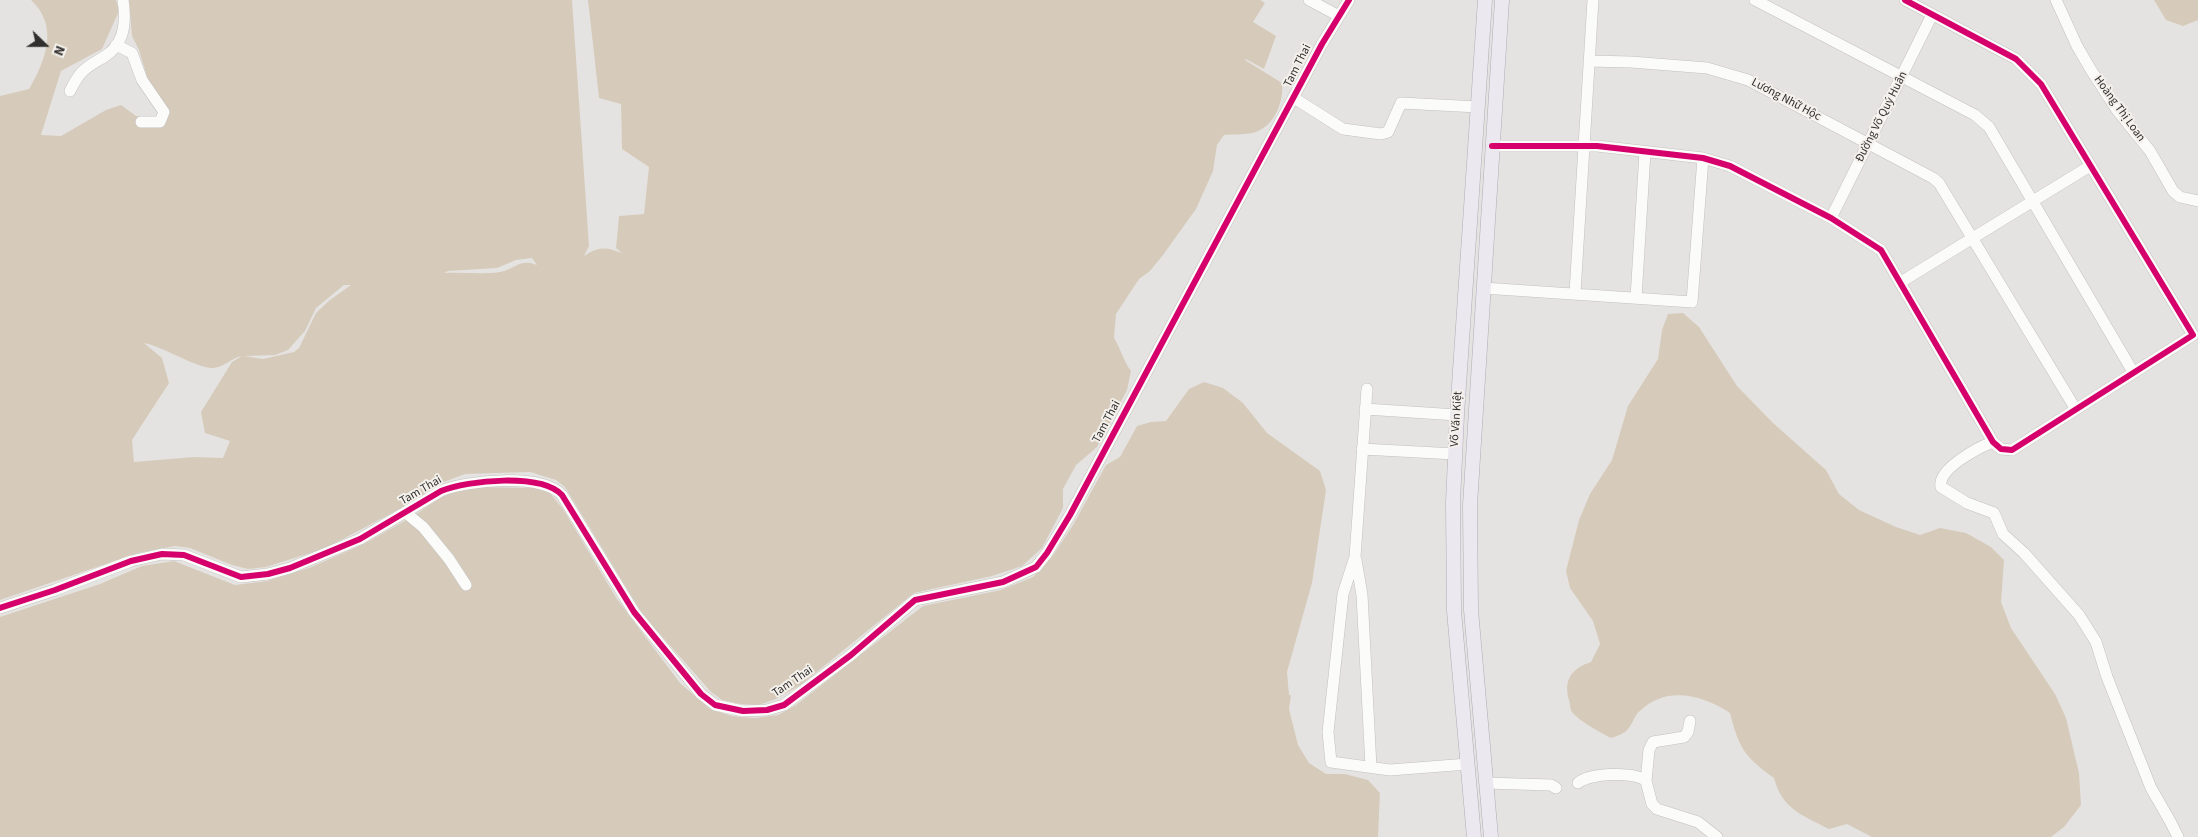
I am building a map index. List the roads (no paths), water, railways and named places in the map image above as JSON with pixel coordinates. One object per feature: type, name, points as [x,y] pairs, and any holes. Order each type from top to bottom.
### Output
[{"type":"main road","name":"Võ Văn Kiệt","points":[[1474,832],[1454,611],[1455,454],[1485,0]]},
{"type":"main road","name":"Võ Văn Kiệt","points":[[1490,831],[1472,610],[1470,505],[1502,0]]},
{"type":"main road","points":[[1454,611],[1472,610]]},
{"type":"main road","points":[[1474,832],[1490,831]]},
{"type":"street","points":[[70,91],[81,73],[111,52],[122,35],[125,21],[123,0]]},
{"type":"street","points":[[1309,0],[1339,16]]},
{"type":"street","name":"Tam Thai","points":[[0,608],[55,590],[131,561],[162,554],[184,555],[241,577],[268,574],[290,568],[360,539],[441,491],[461,484],[541,483],[556,489],[562,495],[634,612],[701,694],[715,704],[743,710],[767,710],[784,705],[851,655],[915,600],[1003,582],[1036,567],[1047,553],[1070,515],[1294,98],[1349,0]]},
{"type":"street","points":[[1575,293],[1593,0]]},
{"type":"street","points":[[1755,0],[1975,115],[1989,127],[2133,372]]},
{"type":"street","points":[[1492,146],[1584,146],[1703,158],[1730,166],[1831,218],[1881,250],[1993,442],[2001,449],[2012,450],[2075,408],[2193,335],[2047,93],[2029,71],[2016,60],[1905,0]]},
{"type":"street","name":"Hoàng Thị Loan","points":[[2056,0],[2077,46],[2091,70],[2118,110],[2150,151],[2173,191],[2180,197],[2198,201]]},
{"type":"street","name":"Đường Võ Quý Huân","points":[[1831,218],[1932,15]]},
{"type":"street","points":[[116,45],[132,53],[142,80],[164,112],[160,122],[141,122]]},
{"type":"street","name":"Lương Nhữ Hộc","points":[[1588,61],[1631,62],[1716,69],[1748,80],[1933,178],[1939,183],[2075,408]]},
{"type":"street","points":[[1294,98],[1343,129],[1381,134],[1388,132],[1401,102],[1478,107]]},
{"type":"street","points":[[1636,298],[1645,152]]},
{"type":"street","points":[[1483,288],[1692,302],[1703,158]]},
{"type":"street","points":[[1901,282],[2090,166]]},
{"type":"street","points":[[1366,390],[1355,557],[1362,595],[1371,767]]},
{"type":"street","points":[[1365,409],[1457,415]]},
{"type":"street","points":[[1993,442],[1978,447],[1954,464],[1944,474],[1940,483],[1941,487],[1967,503],[1994,513],[2006,537],[2024,553],[2079,615],[2096,642],[2107,678],[2151,788],[2178,837]]},
{"type":"street","points":[[1362,449],[1455,454]]},
{"type":"street","points":[[406,513],[423,527],[450,559],[466,585]]},
{"type":"street","points":[[1355,557],[1343,594],[1328,732],[1331,762],[1390,770],[1468,764]]},
{"type":"street","points":[[1690,721],[1688,732],[1684,737],[1653,742],[1649,750],[1646,781],[1652,804],[1657,809],[1698,822],[1717,837]]},
{"type":"street","points":[[1578,783],[1584,779],[1615,774],[1639,777],[1646,781]]},
{"type":"street","points":[[1486,783],[1551,785],[1556,788]]}]
